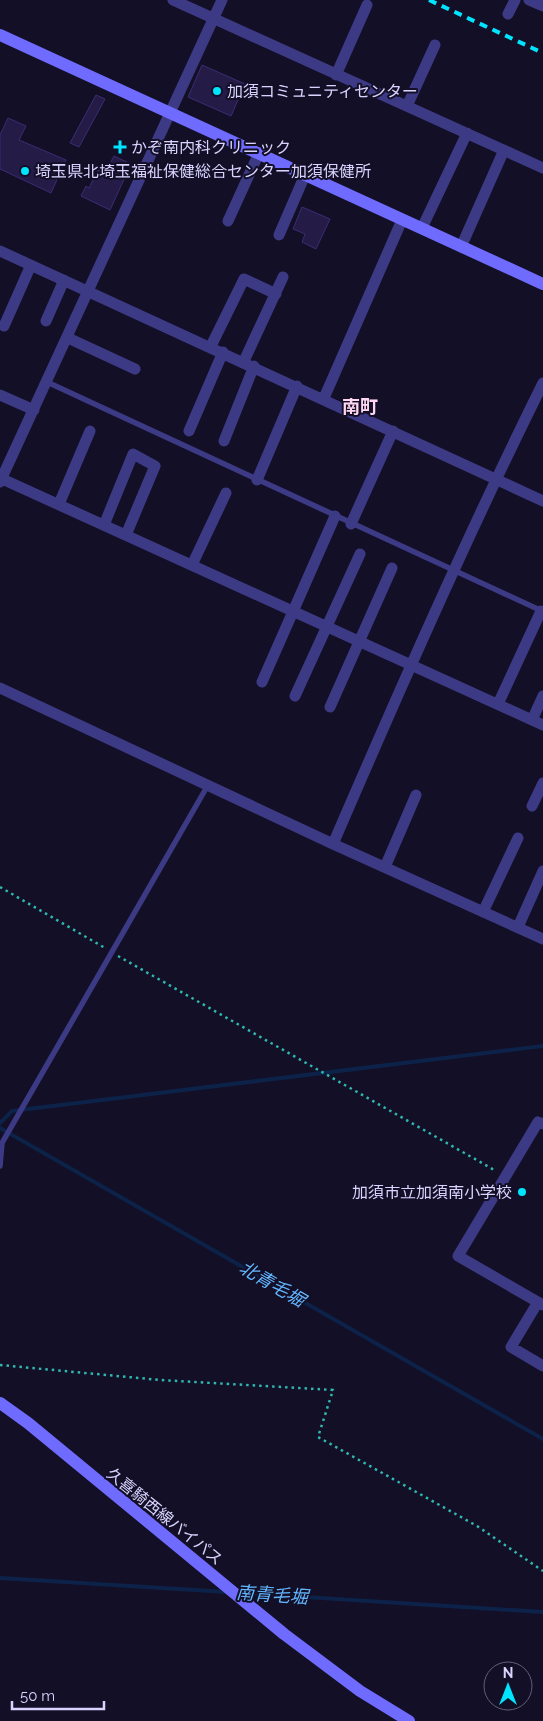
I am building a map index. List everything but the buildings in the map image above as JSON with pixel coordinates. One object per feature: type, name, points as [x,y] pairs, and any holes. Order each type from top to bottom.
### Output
[{"type":"street","points":[[172,0],[504,150],[541,163]]},
{"type":"street","points":[[222,0],[68,338],[1,479],[543,725]]},
{"type":"street","points":[[508,14],[514,0]]},
{"type":"street","points":[[529,0],[543,6]]},
{"type":"street","points":[[336,75],[367,4]]},
{"type":"street","points":[[0,35],[172,112],[543,284]]},
{"type":"street","points":[[407,106],[435,45]]},
{"type":"street","points":[[422,228],[467,133]]},
{"type":"street","points":[[461,246],[504,150]]},
{"type":"street","points":[[228,221],[259,153]]},
{"type":"street","points":[[278,235],[306,174]]},
{"type":"street","points":[[324,398],[402,220]]},
{"type":"street","points":[[0,251],[324,398],[543,501]]},
{"type":"street","points":[[4,326],[31,265]]},
{"type":"street","points":[[224,441],[249,364],[283,277]]},
{"type":"street","points":[[211,346],[244,279],[276,294]]},
{"type":"street","points":[[46,321],[64,280]]},
{"type":"street","points":[[68,338],[135,369]]},
{"type":"street","points":[[189,432],[223,352]]},
{"type":"street","points":[[333,844],[411,664],[496,479],[543,383]]},
{"type":"street","points":[[257,480],[296,386]]},
{"type":"street","points":[[0,395],[34,410]]},
{"type":"street","points":[[351,524],[393,431]]},
{"type":"street","points":[[59,504],[90,432]]},
{"type":"street","points":[[104,525],[133,454],[155,466],[126,535]]},
{"type":"street","points":[[192,565],[226,493]]},
{"type":"street","points":[[262,682],[335,516]]},
{"type":"street","points":[[294,696],[360,554]]},
{"type":"street","points":[[330,707],[392,568]]},
{"type":"street","points":[[498,704],[542,611]]},
{"type":"street","points":[[0,688],[333,844],[543,939]]},
{"type":"street","points":[[532,720],[543,696]]},
{"type":"street","points":[[532,806],[543,783]]},
{"type":"street","points":[[384,867],[416,795]]},
{"type":"street","points":[[483,912],[518,838]]},
{"type":"street","points":[[518,927],[543,871]]},
{"type":"street","points":[[543,1124],[538,1122],[458,1256],[540,1303],[511,1347],[543,1366]]},
{"type":"street","name":"久喜騎西線バイパス","points":[[0,1403],[325,1666],[409,1721]]},
{"type":"lane","points":[[47,382],[542,611]]},
{"type":"lane","points":[[0,1166],[2,1142],[208,785]]},
{"type":"path","points":[[0,887],[505,1176]]},
{"type":"path","points":[[0,1365],[160,1380],[334,1390],[318,1437],[477,1526],[543,1571]]},
{"type":"waterway","points":[[0,1123],[12,1111],[543,1046]]},
{"type":"waterway","name":"北青毛堀","points":[[0,1128],[543,1439]]},
{"type":"waterway","name":"南青毛堀","points":[[0,1578],[227,1592]]},
{"type":"waterway","name":"南青毛堀","points":[[242,1593],[543,1612]]},
{"type":"railway","points":[[429,0],[543,53]]},
{"type":"place","name":"加須コミュニティセンター","points":[[217,91]]},
{"type":"place","name":"かぞ南内科クリニック","points":[[120,147]]},
{"type":"place","name":"埼玉県北埼玉福祉保健総合センター加須保健所","points":[[25,171]]},
{"type":"place","name":"加須市立加須南小学校","points":[[522,1192]]},
{"type":"district","name":"南町","points":[[360,407]]}]
